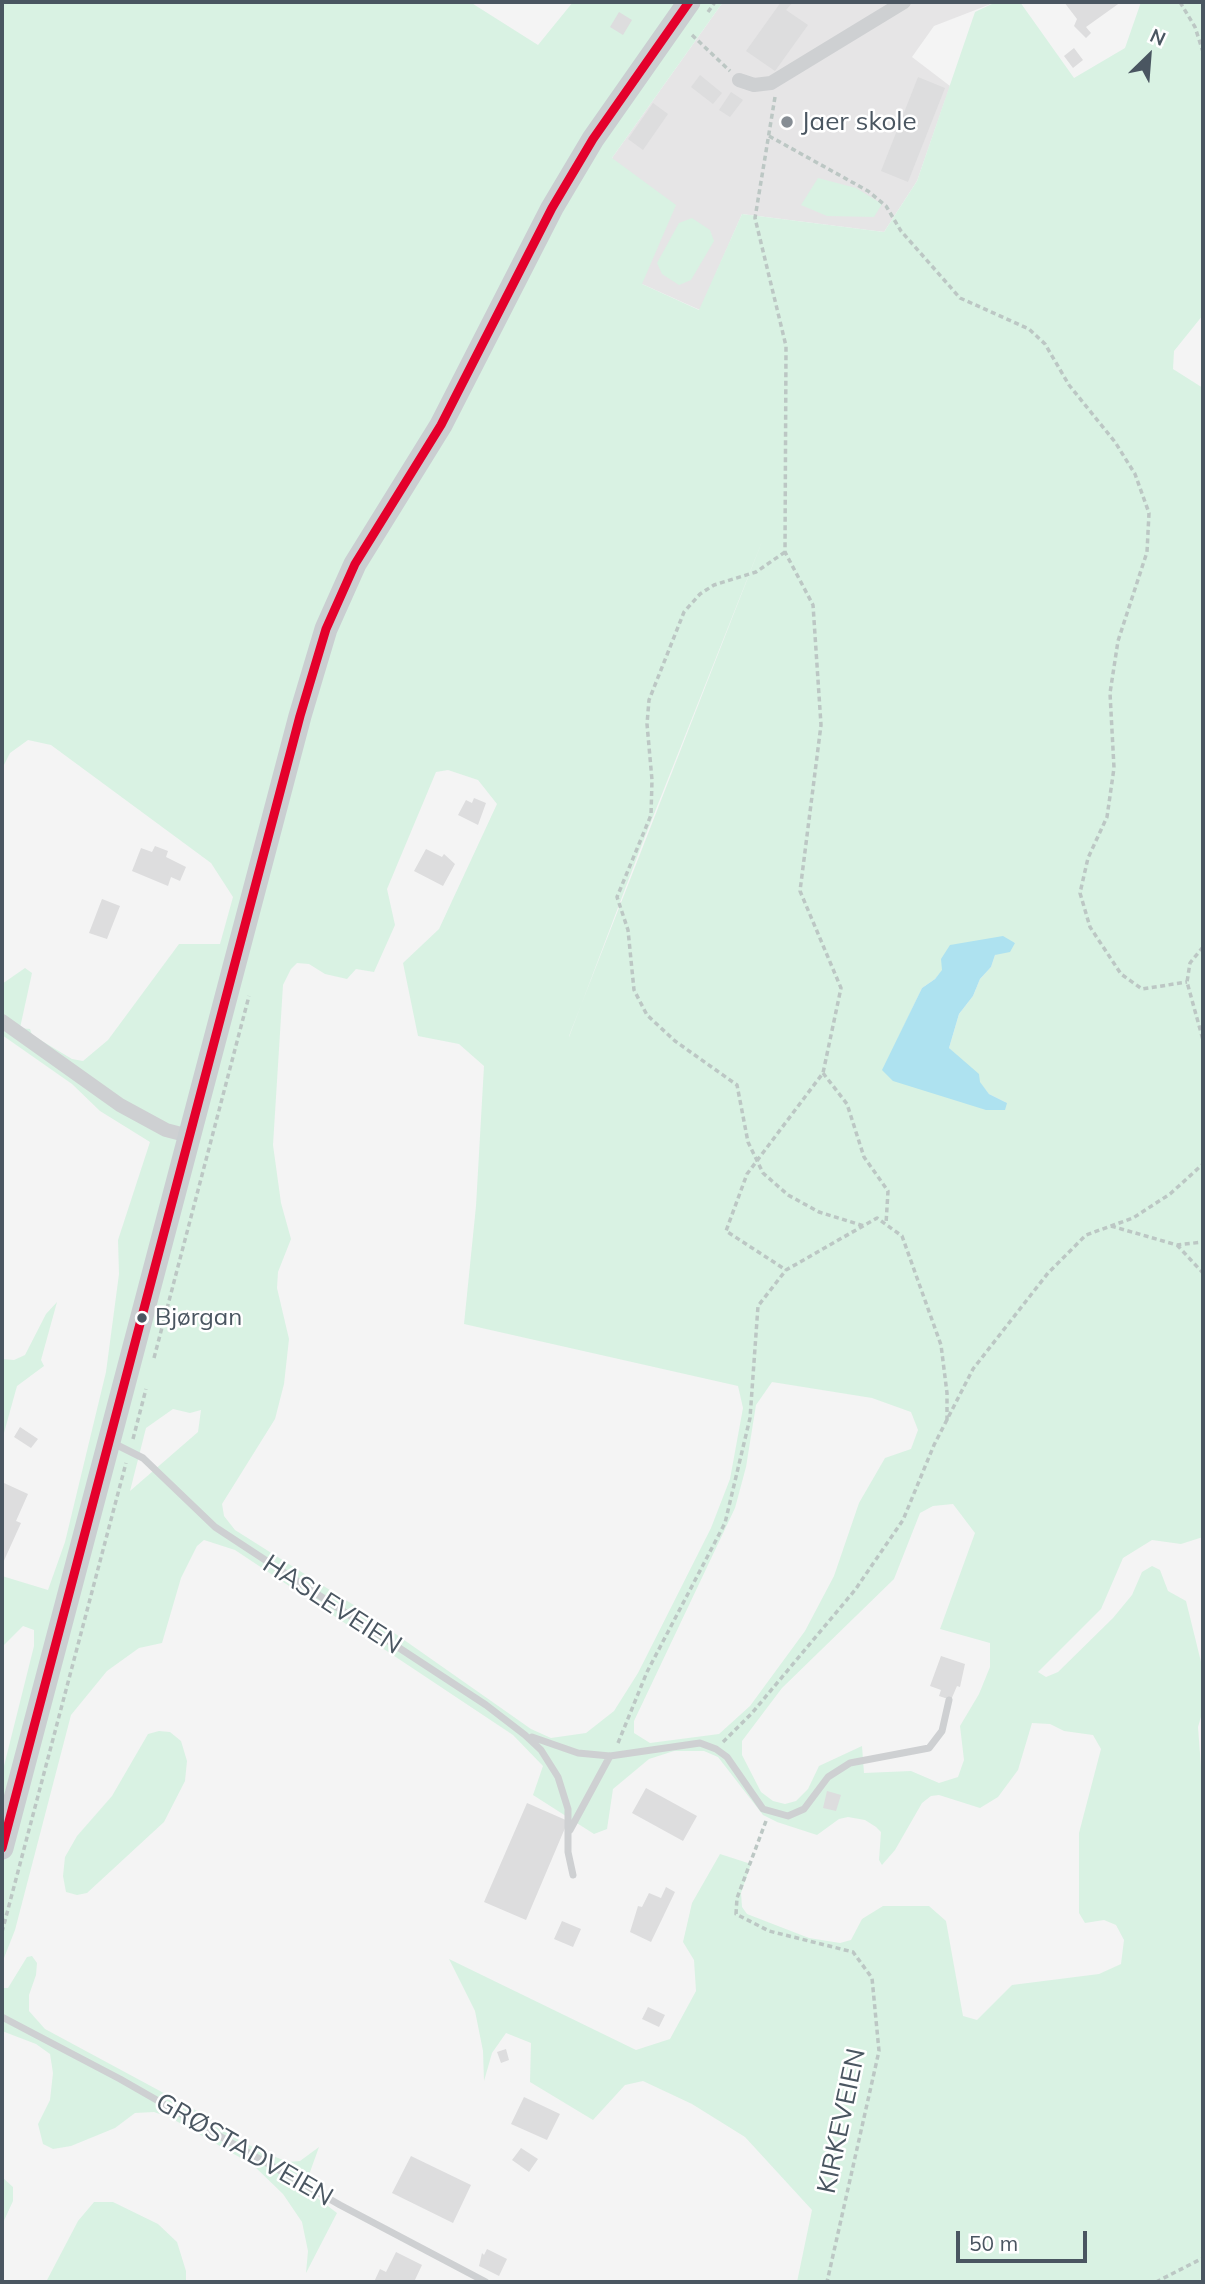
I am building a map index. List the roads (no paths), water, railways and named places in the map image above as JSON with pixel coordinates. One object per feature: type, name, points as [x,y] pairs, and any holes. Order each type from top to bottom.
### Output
[{"type":"main road","points":[[2,1848],[120,1446],[189,1136],[300,716],[336,605],[355,564],[446,415],[552,208],[593,139],[698,7]]},
{"type":"street","points":[[739,79],[762,85],[777,80],[904,2]]},
{"type":"street","points":[[2,1021],[138,1115],[166,1130],[189,1136]]},
{"type":"lane","name":"HASLEVEIEN","points":[[120,1446],[149,1463],[215,1527],[486,1705],[541,1750],[558,1777],[568,1809],[568,1852],[573,1875]]},
{"type":"lane","name":"HASLEVEIEN","points":[[525,1735],[578,1753],[610,1756],[640,1754],[681,1744],[700,1744],[716,1749],[734,1766],[756,1802],[770,1813],[788,1816],[797,1813],[813,1800],[828,1777],[850,1763],[929,1748],[942,1731],[949,1700]]},
{"type":"lane","points":[[569,1830],[610,1756]]},
{"type":"lane","name":"GRØSTADVEIEN","points":[[2,2017],[120,2079],[329,2199],[486,2282]]},
{"type":"water","points":[[1003,936],[1015,943],[1010,952],[995,955],[991,967],[980,979],[973,996],[959,1014],[949,1048],[979,1074],[980,1082],[989,1094],[1007,1103],[1005,1110],[986,1110],[893,1081],[882,1070],[922,988],[942,970],[941,959],[950,945]]},
{"type":"place","name":"Jaer skole","points":[[787,122]]},
{"type":"place","name":"Bjørgan","points":[[142,1318]]}]
